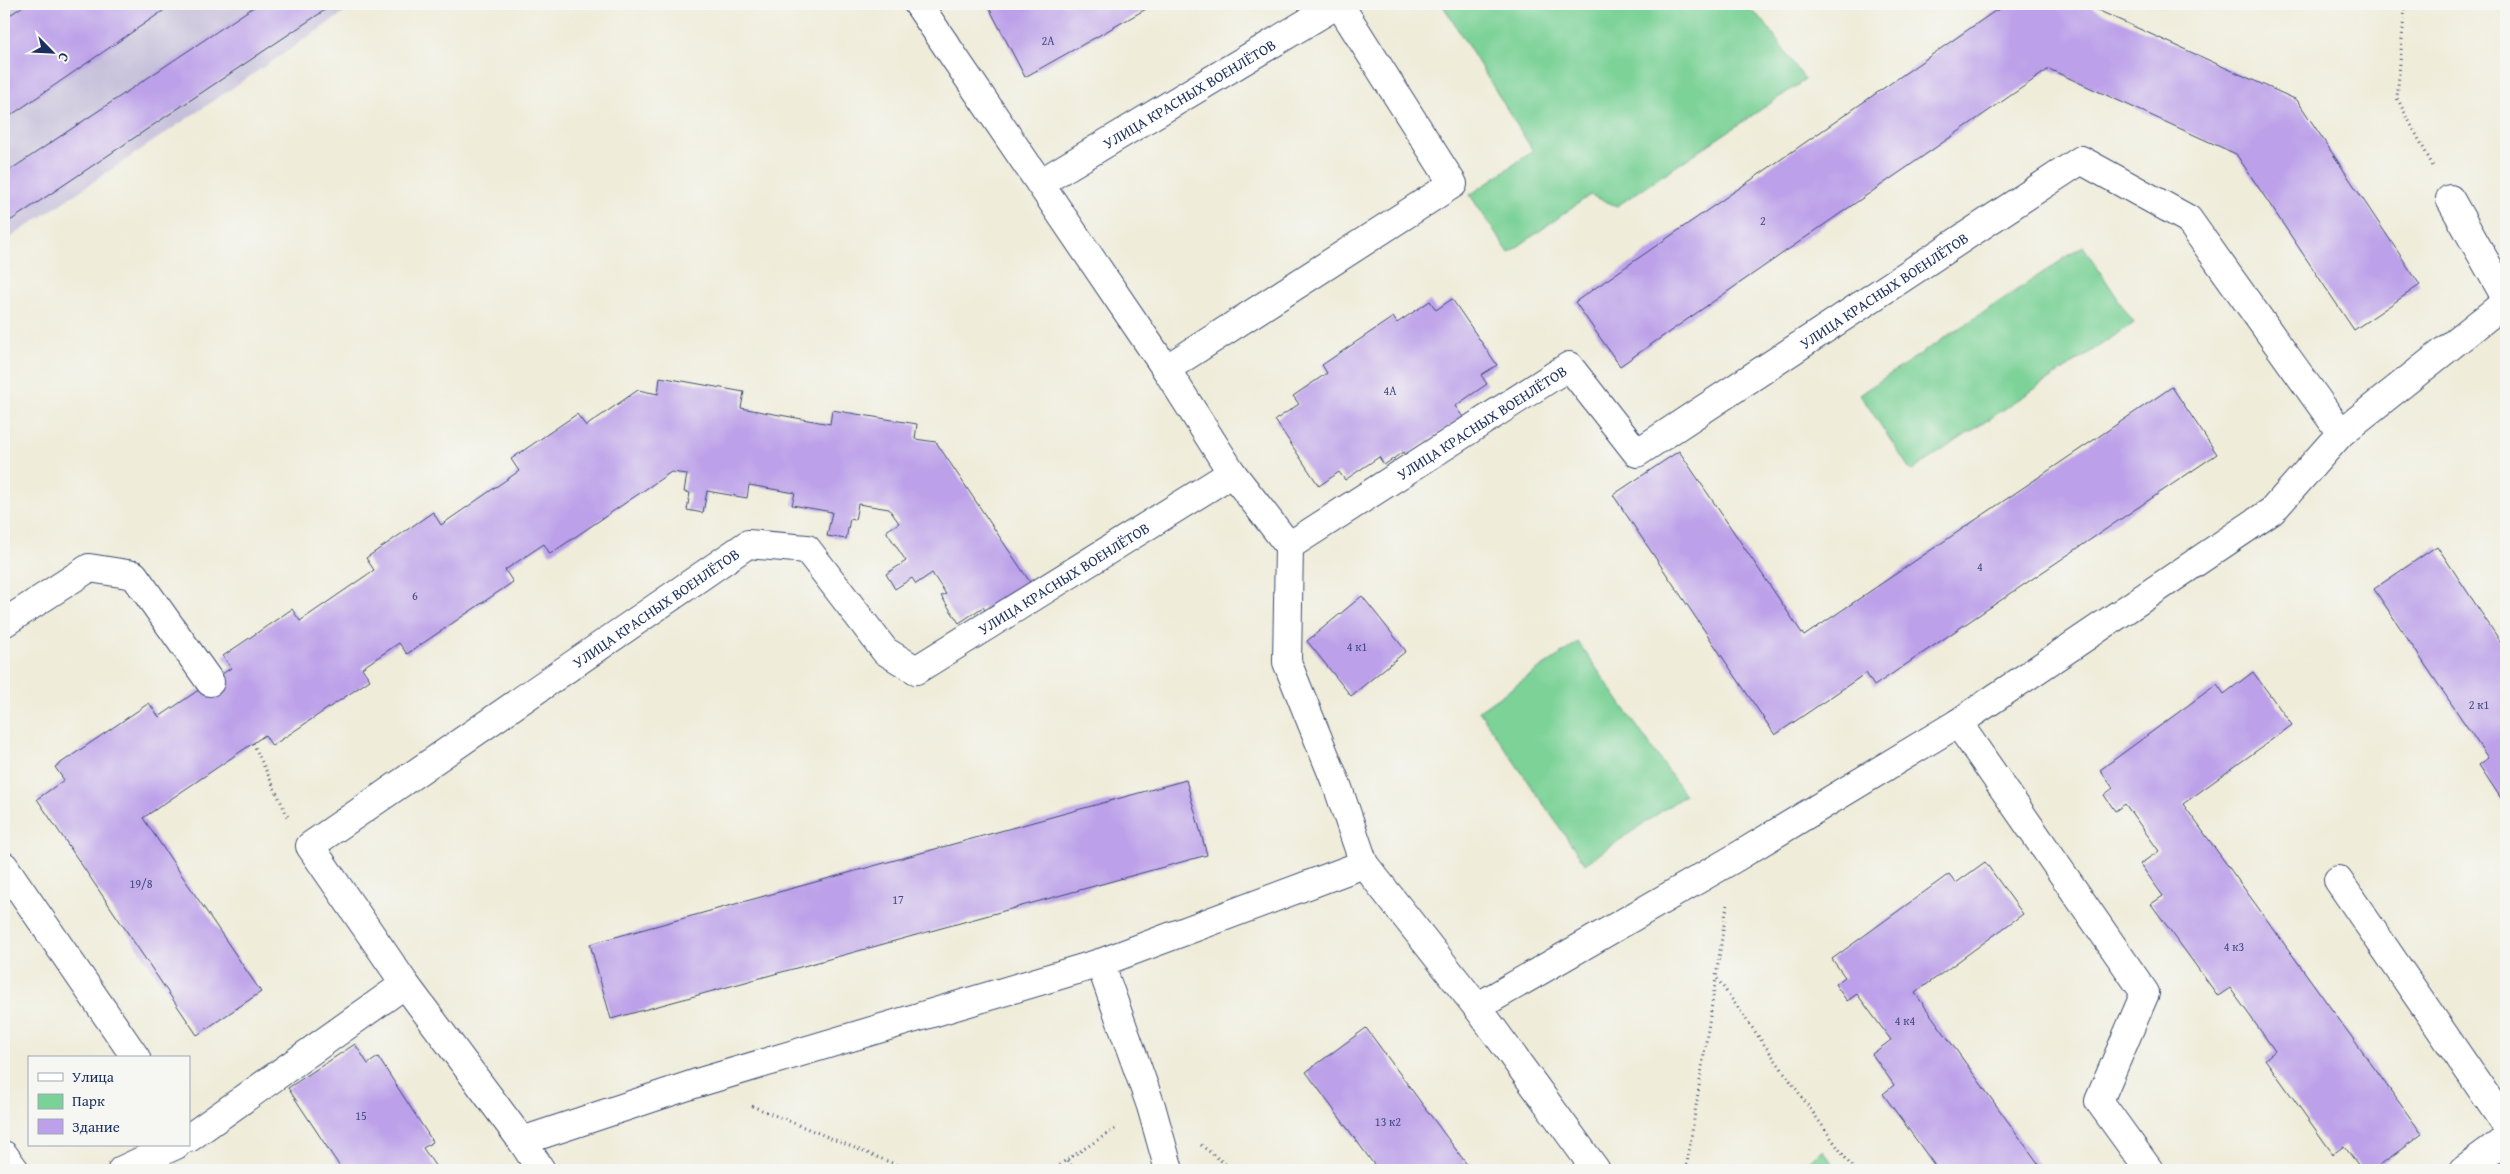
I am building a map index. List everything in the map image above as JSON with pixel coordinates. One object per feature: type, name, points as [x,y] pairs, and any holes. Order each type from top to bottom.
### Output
[{"type":"street","points":[[918,4],[1166,369],[1232,473],[1289,546],[1287,662],[1338,788],[1364,864],[1477,1007],[1596,1170]]},
{"type":"street","name":"УЛИЦА КРАСНЫХ ВОЕНЛЁТОВ","points":[[1040,183],[1338,4],[1452,184],[1166,369]]},
{"type":"street","name":"УЛИЦА КРАСНЫХ ВОЕНЛЁТОВ","points":[[1289,546],[1569,366],[1637,453],[2081,160],[2188,219],[2340,433]]},
{"type":"street","points":[[2450,199],[2506,298]]},
{"type":"street","points":[[1477,1007],[1735,858],[1958,723],[2272,511],[2340,433],[2506,302]]},
{"type":"street","name":"УЛИЦА КРАСНЫХ ВОЕНЛЁТОВ","points":[[310,846],[748,544],[807,549],[885,651],[916,670],[1232,473]]},
{"type":"street","points":[[4,623],[90,568],[134,575],[210,682]]},
{"type":"street","points":[[1958,723],[2145,993],[2099,1101],[2149,1170]]},
{"type":"street","points":[[310,846],[405,984],[522,1141],[541,1170]]},
{"type":"street","points":[[522,1141],[696,1083],[1100,963],[1364,864]]},
{"type":"street","points":[[4,866],[135,1056]]},
{"type":"street","points":[[2338,880],[2506,1125]]},
{"type":"street","points":[[1100,963],[1151,1106],[1169,1170]]},
{"type":"street","points":[[190,1137],[405,984]]},
{"type":"street","points":[[2464,1170],[2506,1139]]},
{"type":"street","points":[[122,1170],[174,1146]]},
{"type":"street","points":[[4,1155],[15,1170]]},
{"type":"path","points":[[2405,4],[2396,98],[2450,199]]},
{"type":"path","points":[[252,743],[288,817],[310,846]]},
{"type":"path","points":[[1686,1170],[1735,858]]},
{"type":"path","points":[[1716,977],[1854,1170]]},
{"type":"path","points":[[696,1083],[909,1170]]},
{"type":"path","points":[[1051,1170],[1151,1106]]},
{"type":"path","points":[[1067,1161],[1076,1170]]},
{"type":"shaded area","points":[[4,4],[357,4],[4,242]]},
{"type":"green space","points":[[1442,4],[1742,4],[1762,19],[1805,80],[1617,206],[1590,195],[1509,253],[1470,195],[1533,151]]},
{"type":"green space","points":[[2083,246],[2134,323],[1911,471],[1860,394]]},
{"type":"green space","points":[[1578,642],[1685,795],[1585,864],[1479,711]]},
{"type":"green space","points":[[1823,1150],[1837,1170],[1795,1170]]},
{"type":"building","points":[[26,4],[173,4],[4,120],[4,19]]},
{"type":"building","points":[[258,4],[334,4],[4,225],[4,174]]},
{"type":"building","points":[[987,4],[1155,4],[1025,77]]},
{"type":"building","points":[[2010,4],[2084,4],[2297,100],[2420,285],[2354,330],[2236,154],[2049,69],[1620,366],[1575,302],[1995,11]]},
{"type":"building","points":[[1452,299],[1497,365],[1481,375],[1487,384],[1455,406],[1463,417],[1405,456],[1403,452],[1384,465],[1379,457],[1345,480],[1339,472],[1319,486],[1275,420],[1299,404],[1293,396],[1327,373],[1322,365],[1393,317],[1397,323],[1430,301],[1436,310]]},
{"type":"building","points":[[660,377],[744,392],[741,408],[830,424],[832,410],[917,424],[915,439],[936,442],[1034,588],[990,618],[983,607],[959,623],[941,596],[946,594],[932,573],[916,584],[912,578],[895,589],[886,574],[906,561],[886,531],[899,523],[889,509],[858,504],[855,520],[850,519],[846,539],[827,536],[832,512],[792,505],[795,493],[749,485],[747,498],[707,491],[703,513],[687,510],[690,493],[684,492],[687,474],[671,472],[550,554],[544,544],[505,570],[513,582],[407,654],[399,643],[362,668],[370,680],[272,746],[265,735],[143,818],[261,992],[197,1035],[37,799],[64,780],[55,767],[149,703],[159,717],[231,668],[223,656],[292,609],[300,621],[374,570],[366,558],[433,512],[441,525],[519,471],[511,459],[577,414],[586,426],[638,390],[658,394]]},
{"type":"building","points":[[2172,387],[2217,454],[1874,686],[1866,673],[1775,735],[1613,495],[1679,451],[1804,636]]},
{"type":"building","points":[[2437,546],[2506,650],[2506,806],[2479,765],[2488,758],[2374,589]]},
{"type":"building","points":[[1362,596],[1406,651],[1351,696],[1307,641]]},
{"type":"building","points":[[2253,672],[2292,725],[2183,804],[2422,1134],[2373,1170],[2362,1170],[2344,1146],[2333,1154],[2265,1059],[2275,1051],[2230,988],[2218,996],[2151,904],[2163,896],[2140,864],[2159,851],[2125,804],[2115,811],[2104,795],[2113,788],[2100,770],[2217,684],[2224,694]]},
{"type":"building","points":[[1186,780],[1207,855],[611,1019],[590,944]]},
{"type":"building","points":[[1985,862],[2023,914],[1915,993],[2043,1170],[1938,1170],[1883,1094],[1894,1085],[1872,1054],[1891,1040],[1857,994],[1847,1001],[1835,984],[1845,977],[1832,959],[1949,874],[1956,883]]},
{"type":"building","points":[[1366,1028],[1471,1170],[1378,1170],[1306,1072]]},
{"type":"building","points":[[355,1044],[368,1064],[378,1057],[433,1142],[423,1148],[438,1170],[342,1170],[288,1088]]}]
